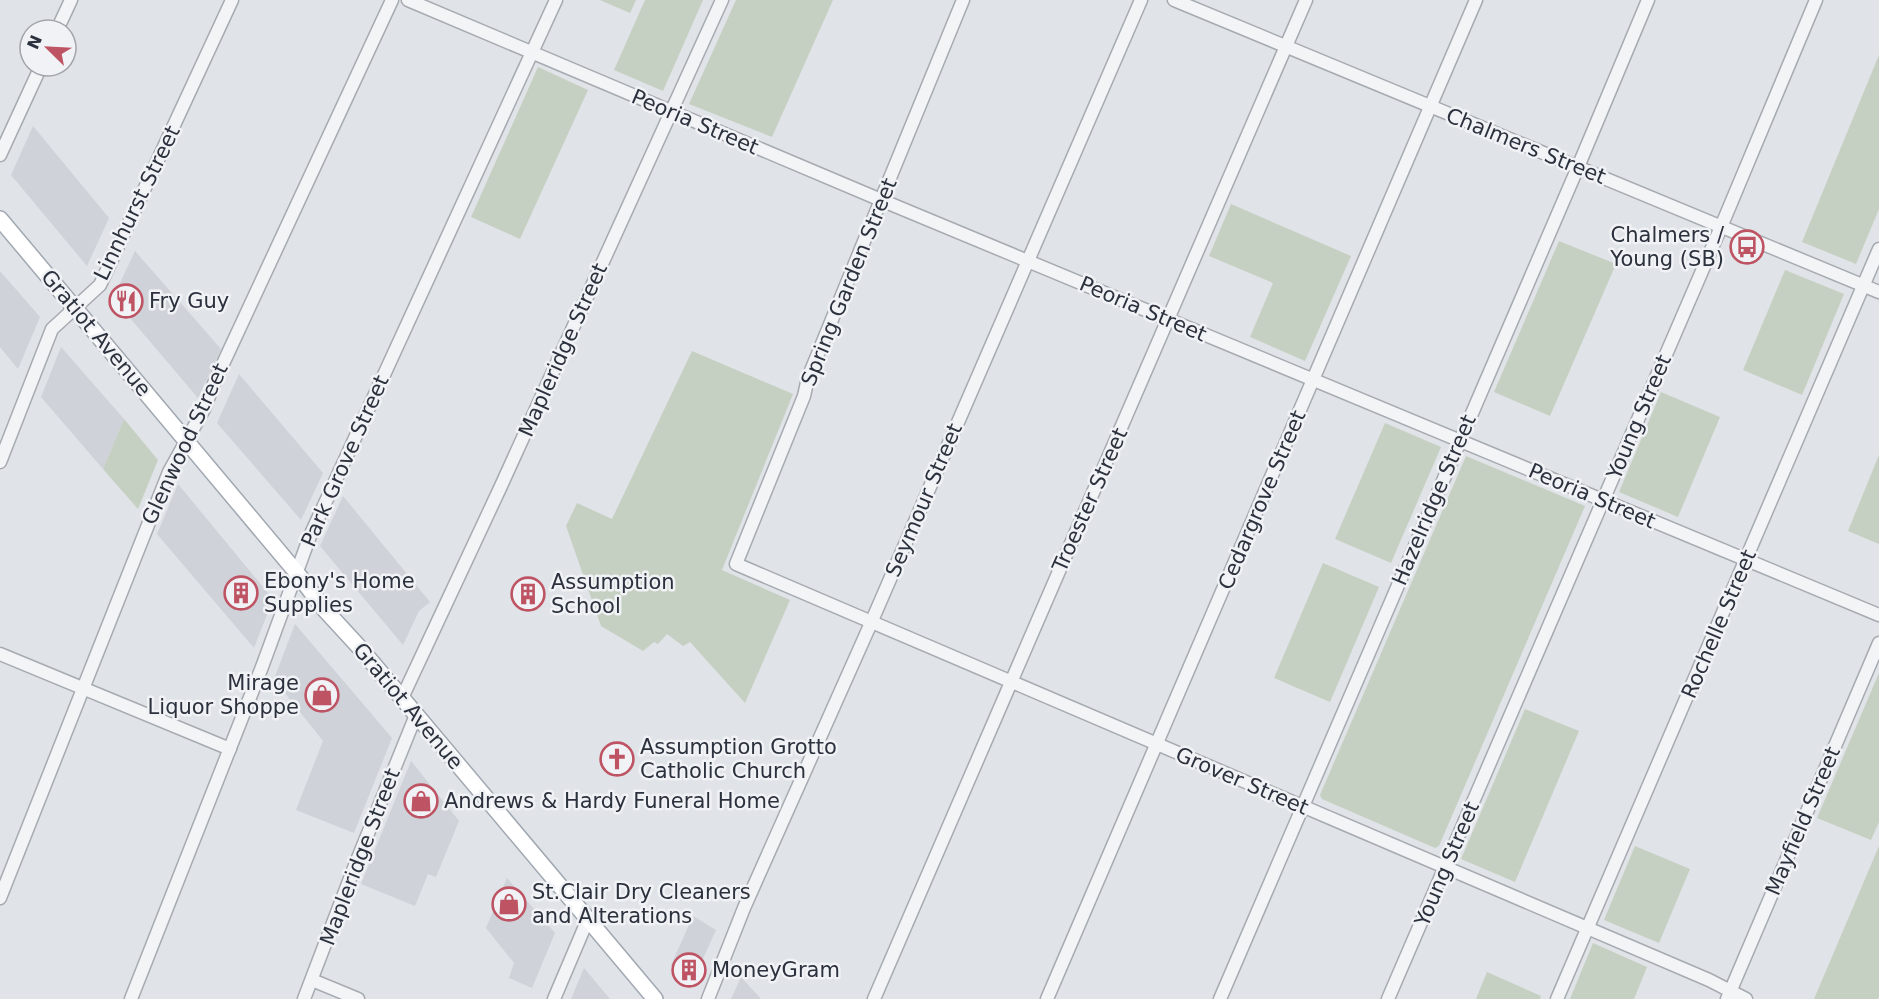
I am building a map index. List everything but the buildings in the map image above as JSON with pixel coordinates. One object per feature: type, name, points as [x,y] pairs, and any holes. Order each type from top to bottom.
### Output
[{"type":"main road","name":"Gratiot Avenue","points":[[0,219],[655,999]]},
{"type":"street","points":[[63,18],[71,0]]},
{"type":"street","name":"Linnhurst Street","points":[[0,462],[52,329],[100,285],[231,0]]},
{"type":"street","name":"Glenwood Street","points":[[0,898],[165,481],[204,408],[214,381],[392,0]]},
{"type":"street","name":"Peoria Street","points":[[408,0],[1313,381],[1879,615]]},
{"type":"street","name":"Park Grove Street","points":[[131,999],[230,748],[310,536],[556,0]]},
{"type":"street","name":"Mapleridge Street","points":[[402,698],[722,0]]},
{"type":"street","name":"Spring Garden Street","points":[[736,564],[804,396],[808,378],[963,0]]},
{"type":"street","name":"Seymour Street","points":[[708,999],[744,908],[871,623],[1141,0]]},
{"type":"street","name":"Chalmers Street","points":[[1173,0],[1879,292]]},
{"type":"street","name":"Troester Street","points":[[874,999],[1306,0]]},
{"type":"street","name":"Cedargrove Street","points":[[1047,999],[1476,0]]},
{"type":"street","name":"Hazelridge Street","points":[[1220,999],[1578,167],[1647,0]]},
{"type":"street","name":"Young Street","points":[[1388,999],[1816,0]]},
{"type":"street","points":[[0,155],[35,78]]},
{"type":"street","name":"Rochelle Street","points":[[1557,999],[1879,249]]},
{"type":"street","name":"Grover Street","points":[[736,564],[1587,928],[1728,995],[1746,999]]},
{"type":"street","name":"Mayfield Street","points":[[1728,995],[1879,643]]},
{"type":"street","points":[[0,654],[230,748]]},
{"type":"street","name":"Mapleridge Street","points":[[304,999],[416,715]]},
{"type":"street","points":[[554,999],[588,919]]},
{"type":"street","points":[[312,980],[358,999]]},
{"type":"shaded area","points":[[33,126],[109,218],[87,266],[11,175]]},
{"type":"shaded area","points":[[135,251],[221,349],[198,398],[113,298]]},
{"type":"shaded area","points":[[0,271],[40,317],[18,369],[0,347]]},
{"type":"shaded area","points":[[61,347],[124,419],[103,469],[41,397]]},
{"type":"shaded area","points":[[239,374],[323,473],[301,520],[217,423]]},
{"type":"shaded area","points":[[178,484],[273,599],[254,648],[157,534]]},
{"type":"shaded area","points":[[343,496],[430,602],[419,611],[403,645],[320,546]]},
{"type":"shaded area","points":[[295,624],[392,738],[354,833],[296,810],[323,741],[274,679]]},
{"type":"shaded area","points":[[411,761],[459,821],[436,877],[428,874],[415,906],[361,884]]},
{"type":"shaded area","points":[[507,878],[555,933],[532,988],[509,978],[514,963],[486,928]]},
{"type":"shaded area","points":[[693,916],[716,930],[690,987],[671,965]]},
{"type":"shaded area","points":[[584,968],[610,999],[571,999]]},
{"type":"shaded area","points":[[741,977],[761,999],[731,999]]},
{"type":"green space","points":[[600,0],[636,0],[630,13]]},
{"type":"green space","points":[[645,0],[703,0],[663,91],[614,70]]},
{"type":"green space","points":[[736,0],[833,0],[772,137],[689,104]]},
{"type":"green space","points":[[1879,55],[1879,209],[1856,264],[1802,242]]},
{"type":"green space","points":[[538,67],[588,90],[520,239],[471,217]]},
{"type":"green space","points":[[1231,204],[1351,256],[1305,361],[1250,337],[1273,283],[1209,256]]},
{"type":"green space","points":[[1559,241],[1616,264],[1550,416],[1494,392]]},
{"type":"green space","points":[[1785,270],[1844,294],[1802,395],[1743,370]]},
{"type":"green space","points":[[692,351],[793,394],[722,570],[790,600],[745,703],[690,642],[683,646],[667,634],[658,644],[654,642],[643,651],[601,626],[566,526],[577,503],[612,519]]},
{"type":"green space","points":[[1661,392],[1720,417],[1678,517],[1619,492]]},
{"type":"green space","points":[[124,419],[158,460],[138,509],[103,469]]},
{"type":"green space","points":[[1385,423],[1441,447],[1391,563],[1335,539]]},
{"type":"green space","points":[[1879,455],[1879,544],[1848,531]]},
{"type":"green space","points":[[1466,456],[1585,506],[1439,846],[1435,848],[1322,799],[1320,795]]},
{"type":"green space","points":[[1323,563],[1379,587],[1330,702],[1274,678]]},
{"type":"green space","points":[[1879,673],[1879,822],[1871,840],[1817,818]]},
{"type":"green space","points":[[1525,709],[1579,731],[1515,882],[1461,859]]},
{"type":"green space","points":[[1635,846],[1690,869],[1659,943],[1604,920]]},
{"type":"green space","points":[[1879,846],[1878,999],[1814,999]]},
{"type":"green space","points":[[1593,943],[1647,967],[1634,999],[1570,999]]},
{"type":"green space","points":[[1487,972],[1541,996],[1540,999],[1476,999]]},
{"type":"place","name":"Chalmers / Young (SB)","points":[[1747,247]]},
{"type":"place","name":"Fry Guy","points":[[126,301]]},
{"type":"place","name":"Ebony's Home Supplies","points":[[241,593]]},
{"type":"place","name":"Assumption School","points":[[528,594]]},
{"type":"place","name":"Mirage Liquor Shoppe","points":[[322,695]]},
{"type":"place","name":"Assumption Grotto Catholic Church","points":[[617,759]]},
{"type":"place","name":"Andrews & Hardy Funeral Home","points":[[421,801]]},
{"type":"place","name":"St.Clair Dry Cleaners and Alterations","points":[[509,904]]},
{"type":"place","name":"MoneyGram","points":[[689,970]]}]
